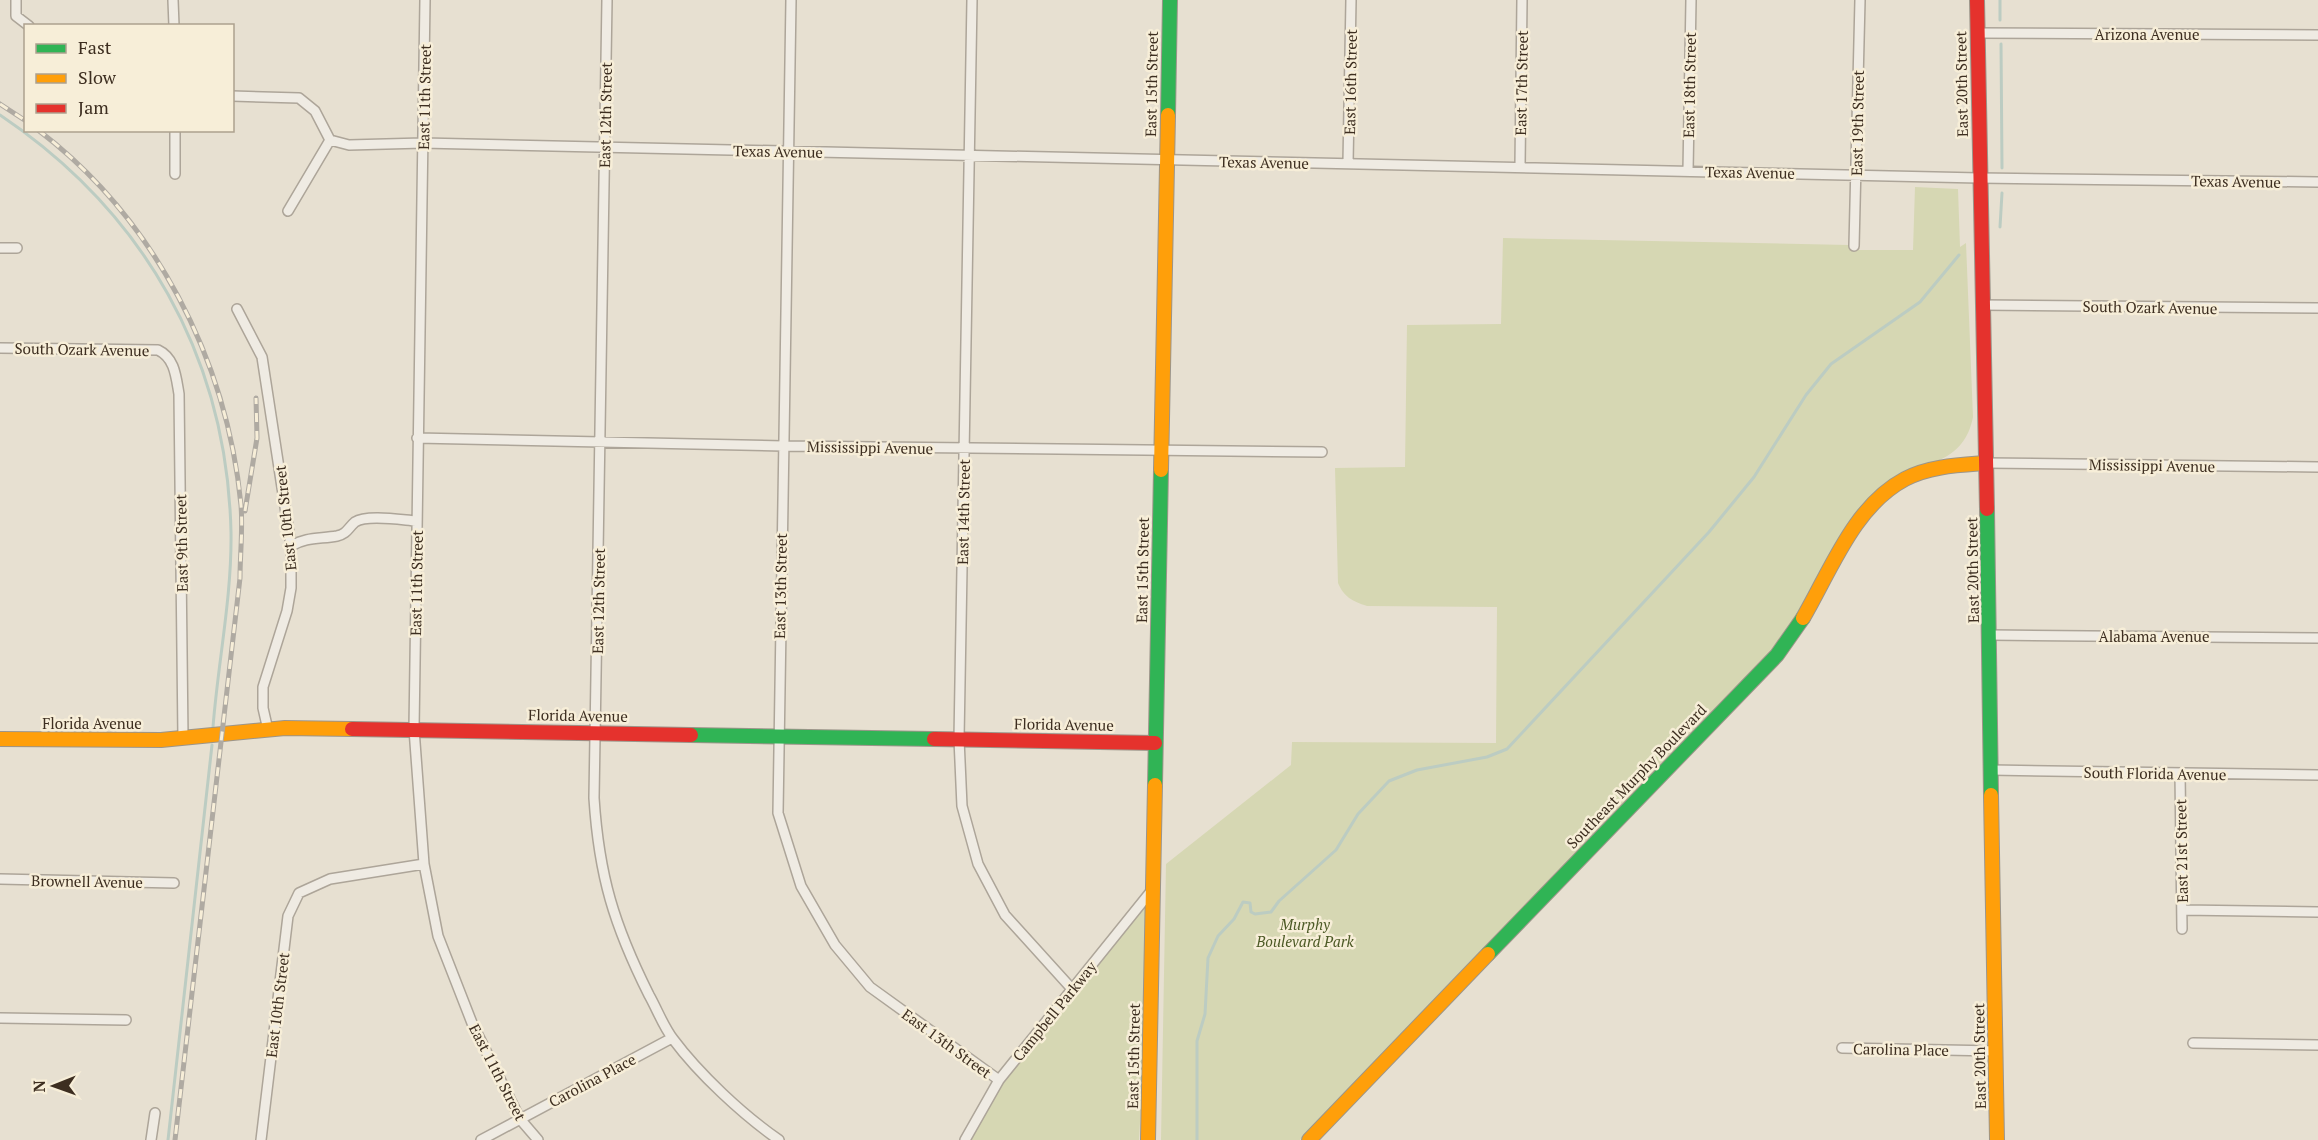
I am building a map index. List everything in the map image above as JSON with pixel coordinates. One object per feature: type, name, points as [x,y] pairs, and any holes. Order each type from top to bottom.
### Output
[{"type":"main road","name":"East 15th Street","points":[[1148,1140],[1170,0]]},
{"type":"main road","name":"East 20th Street","points":[[1977,0],[1990,635],[1997,1140]]},
{"type":"main road","name":"Southeast Murphy Boulevard","points":[[1309,1140],[1777,655],[1797,628],[1865,513],[1882,495],[1905,479],[1921,472],[1986,463]]},
{"type":"main road","name":"Florida Avenue","points":[[0,739],[161,740],[268,730],[414,729],[1155,743]]},
{"type":"street","points":[[16,0],[16,16],[26,24]]},
{"type":"street","points":[[173,0],[174,24]]},
{"type":"street","name":"East 11th Street","points":[[425,0],[414,729],[424,864],[438,936],[472,1023],[520,1119],[538,1140]]},
{"type":"street","name":"East 12th Street","points":[[607,0],[594,798],[596,834],[606,891],[627,951],[672,1038],[722,1093],[779,1140]]},
{"type":"street","name":"East 13th Street","points":[[791,0],[778,813],[801,886],[835,945],[870,987],[999,1080]]},
{"type":"street","name":"East 14th Street","points":[[972,0],[959,739],[962,806],[978,864],[1005,915],[1072,989]]},
{"type":"street","name":"East 16th Street","points":[[1348,163],[1351,0]]},
{"type":"street","name":"East 17th Street","points":[[1520,166],[1522,0]]},
{"type":"street","name":"East 18th Street","points":[[1688,171],[1691,0]]},
{"type":"street","name":"East 19th Street","points":[[1854,246],[1860,0]]},
{"type":"street","name":"Arizona Avenue","points":[[1977,33],[2318,35]]},
{"type":"street","points":[[234,96],[299,98],[315,111],[330,140],[288,211]]},
{"type":"street","points":[[175,132],[175,174]]},
{"type":"street","name":"Texas Avenue","points":[[330,140],[349,145],[423,143],[1979,178],[2318,182]]},
{"type":"street","points":[[0,248],[17,248]]},
{"type":"street","name":"South Ozark Avenue","points":[[1983,305],[2318,308]]},
{"type":"street","name":"East 10th Street","points":[[237,309],[262,357],[291,546],[291,588],[287,611],[263,687],[263,708],[268,730]]},
{"type":"street","name":"South Ozark Avenue","points":[[0,348],[158,350],[164,353]]},
{"type":"street","name":"East 9th Street","points":[[164,353],[168,356],[174,371],[179,394],[183,738]]},
{"type":"street","name":"Mississippi Avenue","points":[[417,438],[783,446],[1322,452]]},
{"type":"street","name":"Mississippi Avenue","points":[[1986,463],[2318,467]]},
{"type":"street","points":[[291,546],[305,539],[340,535],[349,530],[355,522],[367,519],[416,521]]},
{"type":"street","name":"Alabama Avenue","points":[[1990,635],[2318,638]]},
{"type":"street","name":"South Florida Avenue","points":[[1991,770],[2318,775]]},
{"type":"street","name":"East 21st Street","points":[[2180,773],[2182,929]]},
{"type":"street","name":"East 10th Street","points":[[261,1140],[288,916],[299,893],[330,879],[424,864]]},
{"type":"street","name":"Brownell Avenue","points":[[0,879],[174,883]]},
{"type":"street","name":"Campbell Parkway","points":[[965,1140],[999,1080],[1153,889]]},
{"type":"street","points":[[2182,910],[2318,912]]},
{"type":"street","points":[[0,1018],[126,1020]]},
{"type":"street","name":"Carolina Place","points":[[481,1140],[672,1038]]},
{"type":"street","points":[[2193,1043],[2318,1045]]},
{"type":"street","name":"Carolina Place","points":[[1842,1048],[1995,1051]]},
{"type":"street","points":[[151,1140],[155,1113]]},
{"type":"green space","name":"Murphy Boulevard Park","points":[[1915,187],[1958,189],[1960,247],[1966,243],[1973,417],[1961,444],[1942,459],[1892,481],[1778,646],[1300,1140],[1161,1140],[1166,864],[1291,765],[1292,742],[1496,743],[1497,607],[1367,606],[1349,598],[1338,583],[1335,468],[1405,467],[1407,325],[1501,324],[1503,238],[1849,245],[1849,250],[1913,250]]},
{"type":"green space","points":[[1153,889],[1139,1140],[965,1140],[999,1080]]},
{"type":"waterway","points":[[2000,0],[2000,20]]},
{"type":"waterway","points":[[2001,44],[2002,168]]},
{"type":"waterway","points":[[0,115],[51,154],[96,196],[135,243],[168,294],[194,349],[213,407],[226,468],[231,532],[227,605],[213,727]]},
{"type":"waterway","points":[[2000,227],[2002,193]]},
{"type":"waterway","points":[[1197,1140],[1197,1041],[1205,1014],[1208,958],[1218,936],[1234,919],[1243,902],[1250,903],[1251,912],[1255,914],[1271,912],[1279,901],[1336,850],[1358,814],[1389,781],[1417,770],[1487,757],[1507,749],[1709,532],[1754,477],[1806,395],[1831,364],[1920,302],[1959,255]]},
{"type":"waterway","points":[[168,1140],[212,745]]},
{"type":"railway","points":[[0,104],[24,120]]},
{"type":"railway","points":[[40,132],[80,166],[117,206],[150,250],[178,296],[201,346],[220,398],[233,451],[241,505],[240,578],[175,1140]]},
{"type":"railway","points":[[245,511],[257,438],[256,398]]},
{"type":"traffic: fast","points":[[1168,115],[1170,0]]},
{"type":"traffic: fast","points":[[1155,785],[1161,470]]},
{"type":"traffic: fast","points":[[1987,509],[1991,795]]},
{"type":"traffic: fast","points":[[1488,954],[1777,655],[1803,618]]},
{"type":"traffic: fast","points":[[691,735],[934,739]]},
{"type":"traffic: slow","points":[[1161,470],[1168,115]]},
{"type":"traffic: slow","points":[[1803,618],[1845,541],[1871,505],[1887,491],[1905,479],[1924,471],[1986,463]]},
{"type":"traffic: slow","points":[[0,739],[161,740],[285,728],[352,729]]},
{"type":"traffic: slow","points":[[1148,1140],[1155,785]]},
{"type":"traffic: slow","points":[[1991,795],[1997,1140]]},
{"type":"traffic: slow","points":[[1309,1140],[1488,954]]},
{"type":"traffic: jam","points":[[1977,0],[1987,509]]},
{"type":"traffic: jam","points":[[352,729],[691,735]]},
{"type":"traffic: jam","points":[[934,739],[1155,743]]}]
